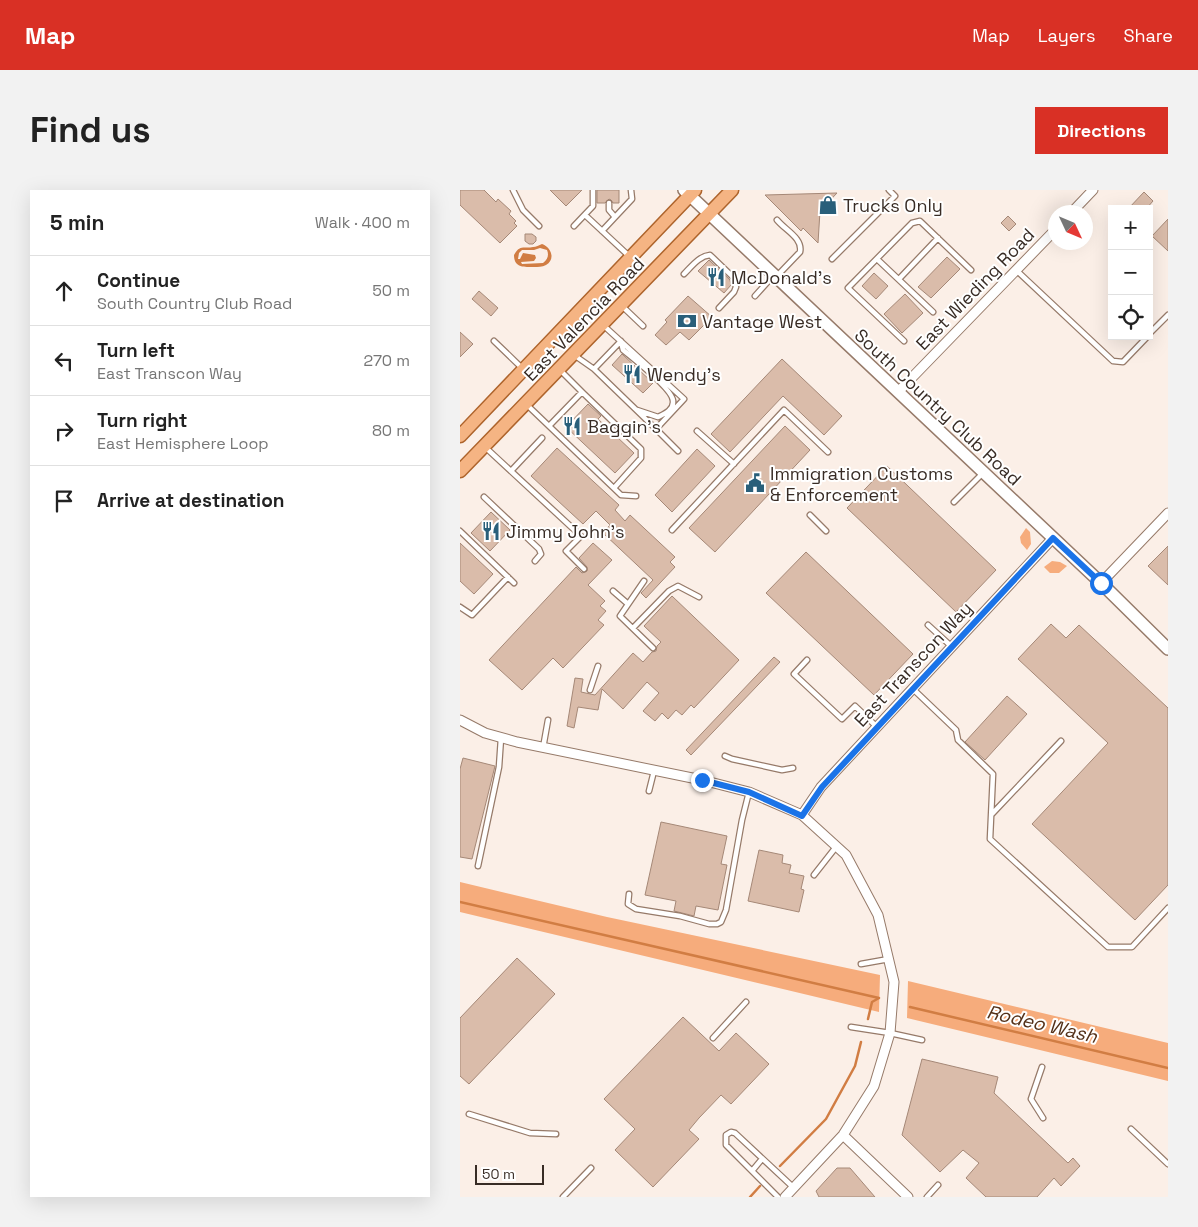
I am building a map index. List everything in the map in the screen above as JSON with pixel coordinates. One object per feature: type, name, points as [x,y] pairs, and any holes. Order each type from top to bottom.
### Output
[{"type":"main road","name":"East Valencia Road","points":[[460,471],[732,190]]},
{"type":"main road","name":"East Valencia Road","points":[[460,435],[690,192]]},
{"type":"street","points":[[1079,205],[1094,190]]},
{"type":"street","name":"South Country Club Road","points":[[690,192],[709,214],[1101,583],[1168,649]]},
{"type":"street","name":"East Wieding Road","points":[[898,392],[1048,237]]},
{"type":"street","points":[[1101,583],[1168,513]]},
{"type":"street","name":"East Transcon Way","points":[[802,816],[822,787],[1053,538]]},
{"type":"street","points":[[460,720],[485,733],[542,748],[702,780],[749,792],[802,816],[846,856],[878,916],[889,959],[894,982],[890,1033],[874,1086],[843,1135],[791,1194]]},
{"type":"street","points":[[843,1135],[908,1197]]},
{"type":"lane","points":[[513,190],[523,210],[539,226]]},
{"type":"lane","points":[[574,226],[593,206],[593,190]]},
{"type":"lane","points":[[602,231],[632,199],[631,190]]},
{"type":"lane","points":[[832,259],[895,196],[889,190]]},
{"type":"lane","points":[[609,203],[609,210],[615,217]]},
{"type":"lane","points":[[585,215],[630,257]]},
{"type":"lane","points":[[755,296],[800,252],[800,243],[777,220]]},
{"type":"lane","points":[[904,342],[848,288],[912,223],[920,221],[971,270]]},
{"type":"lane","points":[[899,279],[938,238]]},
{"type":"lane","points":[[684,274],[704,255],[710,255],[734,278],[736,286],[734,292],[719,308]]},
{"type":"lane","points":[[877,259],[933,312]]},
{"type":"lane","points":[[1016,270],[1113,361],[1122,362],[1143,340]]},
{"type":"lane","points":[[621,305],[643,326]]},
{"type":"lane","points":[[1153,330],[1168,315]]},
{"type":"lane","points":[[602,324],[684,399],[656,429]]},
{"type":"lane","points":[[494,341],[524,369]]},
{"type":"lane","points":[[594,369],[621,341]]},
{"type":"lane","points":[[621,341],[623,350],[668,390],[674,399],[673,405],[668,412],[658,418],[636,409]]},
{"type":"lane","points":[[573,354],[594,369],[678,451]]},
{"type":"lane","points":[[559,369],[642,449],[641,458],[614,488]]},
{"type":"lane","points":[[549,426],[582,392]]},
{"type":"lane","points":[[526,404],[621,495],[636,496]]},
{"type":"lane","points":[[672,530],[784,410],[828,452]]},
{"type":"lane","points":[[696,432],[734,464]]},
{"type":"lane","points":[[511,471],[542,438]]},
{"type":"lane","points":[[484,446],[581,536],[566,552],[584,568]]},
{"type":"lane","points":[[954,502],[982,473]]},
{"type":"lane","points":[[484,497],[539,549],[540,554],[534,561]]},
{"type":"lane","points":[[810,515],[826,531]]},
{"type":"lane","points":[[460,531],[514,583]]},
{"type":"lane","points":[[460,607],[472,616],[508,577]]},
{"type":"lane","points":[[644,581],[620,616],[654,648]]},
{"type":"lane","points":[[633,628],[669,591],[678,586],[699,597]]},
{"type":"lane","points":[[613,591],[628,604]]},
{"type":"lane","points":[[928,625],[952,647]]},
{"type":"lane","points":[[807,660],[794,674],[842,719],[855,706],[877,727]]},
{"type":"lane","points":[[590,690],[598,666]]},
{"type":"lane","points":[[913,689],[956,730],[958,740],[993,774],[990,839],[1108,947],[1132,947],[1168,908]]},
{"type":"lane","points":[[542,748],[548,720]]},
{"type":"lane","points":[[478,866],[499,767],[501,737]]},
{"type":"lane","points":[[991,814],[1061,741]]},
{"type":"lane","points":[[725,756],[782,770],[792,768]]},
{"type":"lane","points":[[649,792],[654,770]]},
{"type":"lane","points":[[629,894],[628,904],[636,909],[680,916],[709,924],[722,922],[749,792]]},
{"type":"lane","points":[[814,875],[836,846]]},
{"type":"lane","points":[[860,964],[889,959]]},
{"type":"lane","points":[[713,1038],[746,1002]]},
{"type":"lane","points":[[851,1027],[922,1040]]},
{"type":"lane","points":[[1042,1067],[1032,1099],[1043,1118]]},
{"type":"lane","points":[[469,1114],[530,1133],[556,1134]]},
{"type":"lane","points":[[1131,1129],[1168,1164]]},
{"type":"lane","points":[[778,1197],[726,1145],[726,1135],[731,1132],[735,1133],[762,1159],[791,1194]]},
{"type":"lane","points":[[752,1170],[762,1159]]},
{"type":"lane","points":[[563,1197],[591,1168]]},
{"type":"lane","points":[[927,1197],[938,1185]]},
{"type":"shaded area","points":[[542,244],[550,250],[552,257],[546,265],[527,267],[518,265],[514,255],[518,249],[535,247]],"holes":[[[540,248],[547,250],[548,257],[543,263],[522,264],[521,262],[534,261],[536,258],[535,255],[523,253],[520,259],[518,259],[519,253],[522,250]]]},
{"type":"shaded area","points":[[1026,528],[1030,532],[1031,544],[1027,550],[1021,543],[1020,537]]},
{"type":"shaded area","points":[[1052,561],[1060,562],[1067,566],[1059,573],[1050,573],[1044,567]]},
{"type":"shaded area","points":[[460,882],[607,917],[880,975],[879,1012],[460,912]]},
{"type":"shaded area","points":[[908,981],[1168,1043],[1168,1081],[907,1018]]},
{"type":"building","points":[[460,190],[484,190],[496,202],[498,199],[511,211],[509,214],[516,221],[514,223],[517,226],[500,243],[460,205]]},
{"type":"building","points":[[550,190],[582,190],[566,206]]},
{"type":"building","points":[[597,190],[619,190],[619,203],[613,203],[609,199],[605,203],[597,203]]},
{"type":"building","points":[[1144,192],[1153,201],[1150,205],[1132,205]]},
{"type":"building","points":[[837,193],[820,211],[818,243],[803,228],[801,231],[765,195]]},
{"type":"building","points":[[1008,216],[1016,224],[1009,231],[1001,223]]},
{"type":"building","points":[[1168,219],[1168,251],[1153,237]]},
{"type":"building","points":[[525,234],[532,234],[536,237],[536,241],[533,244],[529,244],[525,241]]},
{"type":"building","points":[[947,257],[960,269],[931,298],[918,287]]},
{"type":"building","name":"McDonald's","points":[[709,260],[730,280],[731,285],[724,293],[698,271]]},
{"type":"building","points":[[874,273],[888,286],[876,299],[862,286]]},
{"type":"building","points":[[479,291],[498,308],[491,316],[472,299]]},
{"type":"building","points":[[905,294],[923,313],[902,333],[884,314]]},
{"type":"building","name":"Vantage West","points":[[688,296],[712,317],[689,340],[680,332],[666,345],[655,335],[667,322],[665,320]]},
{"type":"building","points":[[460,332],[473,344],[460,357]]},
{"type":"building","name":"Wendy's","points":[[622,354],[653,383],[643,393],[612,365]]},
{"type":"building","points":[[782,359],[842,416],[824,435],[783,396],[730,452],[711,434]]},
{"type":"building","points":[[588,404],[601,416],[598,419],[634,453],[615,473],[566,427]]},
{"type":"building","name":"Immigration Customs & Enforcement","points":[[785,426],[810,450],[715,552],[689,528]]},
{"type":"building","points":[[557,448],[619,505],[615,510],[625,521],[630,515],[675,557],[670,562],[675,567],[646,598],[641,593],[653,580],[603,533],[610,525],[596,511],[583,524],[531,476]]},
{"type":"building","points":[[697,449],[715,466],[672,512],[655,495]]},
{"type":"building","points":[[887,466],[996,570],[956,612],[847,508]]},
{"type":"building","name":"Jimmy John's","points":[[491,512],[510,530],[490,551],[471,533]]},
{"type":"building","points":[[460,543],[493,574],[474,594],[460,581]]},
{"type":"building","points":[[593,543],[612,560],[588,585],[605,601],[600,606],[606,611],[598,620],[604,625],[563,668],[553,658],[522,690],[489,660],[576,567],[582,573],[587,571],[587,567],[579,558]]},
{"type":"building","points":[[1168,546],[1168,585],[1148,566]]},
{"type":"building","points":[[806,552],[913,654],[874,695],[766,593]]},
{"type":"building","points":[[672,596],[739,660],[694,708],[691,705],[682,715],[676,710],[668,719],[662,713],[655,721],[643,711],[659,693],[647,682],[623,709],[602,689],[598,710],[578,707],[574,728],[567,726],[575,678],[583,679],[581,692],[595,695],[633,653],[643,662],[652,652],[656,651],[657,646],[661,642],[644,626]]},
{"type":"building","points":[[1051,624],[1066,638],[1079,625],[1168,708],[1168,885],[1135,920],[1032,824],[1108,743],[1018,659]]},
{"type":"building","points":[[774,657],[780,662],[691,755],[686,750]]},
{"type":"building","points":[[1007,696],[1027,714],[985,760],[965,742]]},
{"type":"building","points":[[463,758],[495,766],[472,859],[460,857],[460,769]]},
{"type":"building","points":[[661,822],[727,836],[721,864],[727,865],[718,910],[696,906],[694,916],[674,911],[676,901],[645,895]]},
{"type":"building","points":[[759,850],[783,855],[782,863],[791,865],[789,873],[804,876],[801,889],[804,890],[799,912],[748,901]]},
{"type":"building","points":[[517,958],[555,994],[469,1084],[460,1076],[460,1018]]},
{"type":"building","points":[[683,1017],[719,1051],[736,1033],[769,1064],[731,1104],[721,1095],[699,1118],[689,1130],[699,1139],[653,1187],[615,1150],[635,1129],[604,1099]]},
{"type":"building","points":[[922,1059],[998,1077],[994,1093],[1068,1163],[1073,1158],[1080,1166],[1061,1186],[1054,1178],[1037,1197],[986,1197],[966,1178],[979,1163],[963,1150],[940,1172],[902,1135]]},
{"type":"building","points":[[837,1168],[850,1168],[875,1197],[819,1197],[816,1191]]},
{"type":"waterway","points":[[460,902],[879,998]]},
{"type":"waterway","name":"Rodeo Wash","points":[[868,1019],[872,1002],[879,998]]},
{"type":"waterway","name":"Rodeo Wash","points":[[910,1007],[1168,1068]]},
{"type":"waterway","name":"Rodeo Wash","points":[[780,1166],[826,1119],[855,1066],[861,1042]]},
{"type":"waterway","name":"Rodeo Wash","points":[[750,1197],[760,1186]]},
{"type":"place","name":"Trucks Only","points":[[828,205]]},
{"type":"place","name":"McDonald's","points":[[716,277]]},
{"type":"place","name":"Vantage West","points":[[687,321]]},
{"type":"place","name":"Wendy's","points":[[632,374]]},
{"type":"place","name":"Baggin's","points":[[572,426]]},
{"type":"place","name":"Immigration Customs & Enforcement","points":[[755,483]]},
{"type":"place","name":"Jimmy John's","points":[[491,531]]},
{"type":"route","points":[[702,780],[749,792],[802,816],[822,787],[1053,538],[1101,583]]}]
